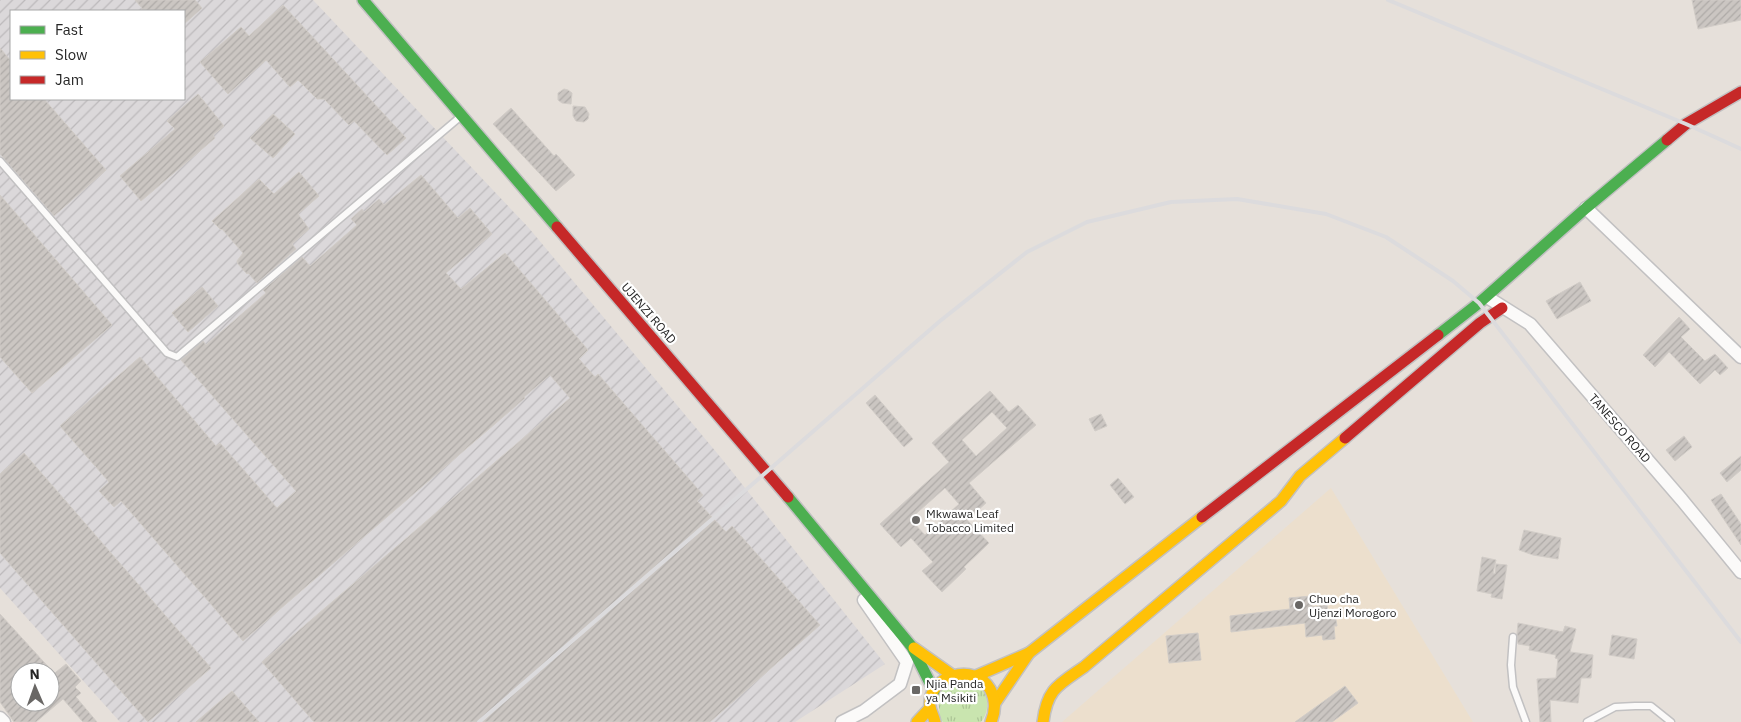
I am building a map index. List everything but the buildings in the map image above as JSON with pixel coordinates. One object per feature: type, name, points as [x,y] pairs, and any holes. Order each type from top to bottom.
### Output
[{"type":"street","name":"UJENZI ROAD","points":[[363,0],[767,472],[912,647]]},
{"type":"street","points":[[976,676],[1029,653],[1487,296],[1586,208],[1686,124],[1741,92]]},
{"type":"street","points":[[1586,208],[1741,357]]},
{"type":"street","name":"TANESCO ROAD","points":[[1487,296],[1502,308],[1530,324],[1682,500],[1741,572]]},
{"type":"street","points":[[1043,722],[1045,705],[1050,692],[1084,667],[1281,501],[1300,476],[1480,323],[1502,308]]},
{"type":"street","points":[[818,533],[907,662],[900,684],[864,711],[842,722]]},
{"type":"street","points":[[912,647],[952,675]]},
{"type":"street","points":[[912,647],[934,691]]},
{"type":"street","points":[[992,721],[995,702],[1029,653]]},
{"type":"street","points":[[935,722],[930,708],[931,699],[934,691],[945,679],[952,675],[960,673],[976,676],[990,687],[995,702]]},
{"type":"street","points":[[917,722],[930,708]]},
{"type":"street","points":[[0,718],[4,722]]},
{"type":"lane","points":[[0,161],[166,353],[177,357],[462,116]]},
{"type":"lane","points":[[1513,637],[1511,665],[1513,687],[1526,722]]},
{"type":"lane","points":[[1587,722],[1615,707],[1635,706],[1652,706],[1671,722]]},
{"type":"shaded area","points":[[0,0],[313,0],[528,227],[722,459],[885,664],[795,722],[120,722],[0,588]]},
{"type":"shaded area","name":"Chuo cha Ujenzi Morogoro","points":[[1331,488],[1473,722],[1062,722]]},
{"type":"green space","points":[[965,679],[979,686],[986,695],[987,710],[984,718],[981,722],[943,722],[940,719],[938,695],[942,687]]},
{"type":"railway","points":[[1388,0],[1686,124],[1741,149]]},
{"type":"railway","points":[[479,722],[940,321],[1027,252],[1087,222],[1171,202],[1237,199],[1326,214],[1386,237],[1453,281],[1479,303],[1741,642]]},
{"type":"traffic: fast","points":[[363,0],[557,227]]},
{"type":"traffic: fast","points":[[1438,335],[1479,303],[1586,208],[1667,140]]},
{"type":"traffic: fast","points":[[788,497],[912,647],[934,691]]},
{"type":"traffic: slow","points":[[1043,722],[1047,702],[1055,689],[1084,667],[1281,501],[1300,476],[1345,438]]},
{"type":"traffic: slow","points":[[976,676],[1029,653],[1202,517]]},
{"type":"traffic: slow","points":[[914,648],[952,675]]},
{"type":"traffic: slow","points":[[995,703],[1029,653]]},
{"type":"traffic: slow","points":[[935,722],[930,707],[931,696],[936,687],[944,680],[964,674],[974,676],[983,681],[990,689],[995,705],[991,722]]},
{"type":"traffic: slow","points":[[917,722],[930,708]]},
{"type":"traffic: jam","points":[[1667,140],[1686,124],[1741,92]]},
{"type":"traffic: jam","points":[[557,227],[788,497]]},
{"type":"traffic: jam","points":[[1345,438],[1480,323],[1502,308]]},
{"type":"traffic: jam","points":[[1202,517],[1438,335]]},
{"type":"place","name":"Mkwawa Leaf Tobacco Limited","points":[[916,520]]},
{"type":"place","name":"Chuo cha Ujenzi Morogoro","points":[[1299,605]]},
{"type":"place","name":"Njia Panda ya Msikiti","points":[[916,690]]}]
